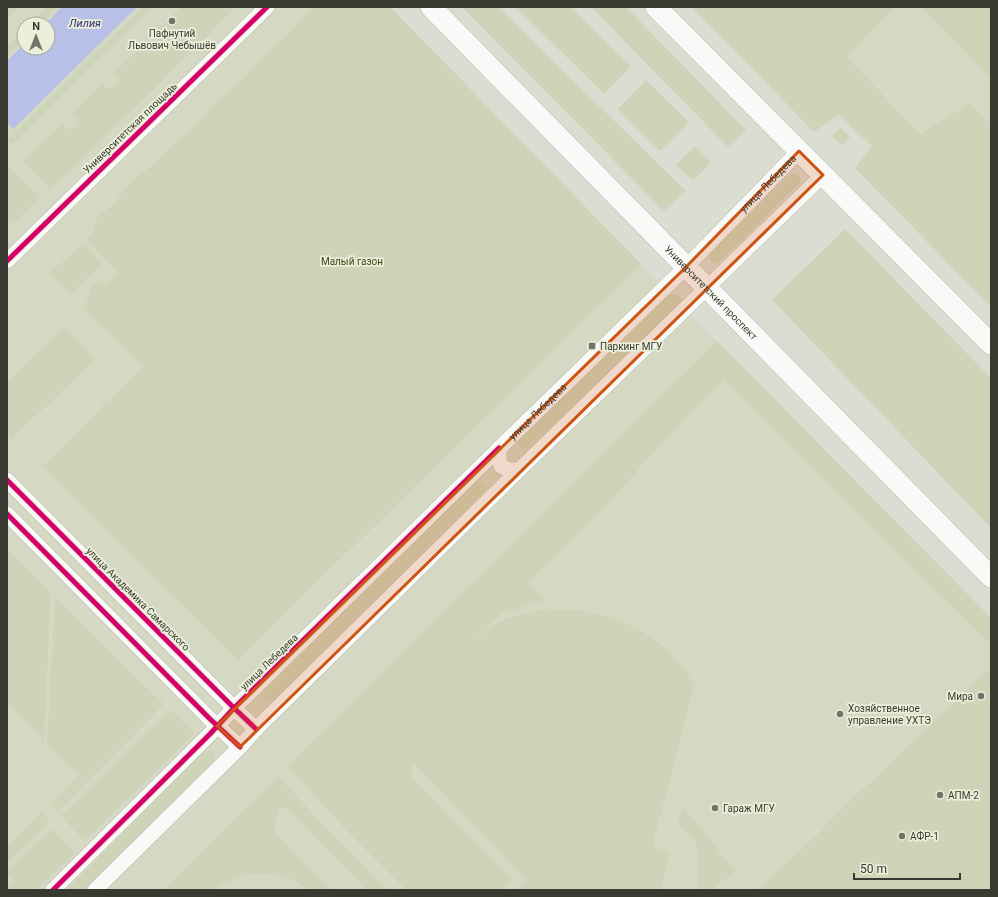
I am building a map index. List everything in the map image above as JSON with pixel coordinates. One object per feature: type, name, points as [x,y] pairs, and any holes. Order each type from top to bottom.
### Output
[{"type":"main road","name":"Университетский проспект","points":[[431,7],[991,577]]},
{"type":"main road","points":[[656,7],[991,344]]},
{"type":"street","name":"Университетская площадь","points":[[7,261],[266,7]]},
{"type":"street","name":"улица Лебедева","points":[[53,890],[234,708],[686,267],[799,151]]},
{"type":"street","points":[[95,890],[519,470],[823,175]]},
{"type":"street","points":[[499,448],[499,459],[501,466],[509,470],[519,470]]},
{"type":"street","name":"улица Академика Самарского","points":[[7,480],[256,729]]},
{"type":"street","points":[[7,514],[217,726],[240,747]]},
{"type":"highlighted area","points":[[799,151],[823,175],[240,747],[217,726],[686,267]]},
{"type":"shaded area","points":[[7,7],[390,7],[685,309],[991,618],[991,890],[7,890]]},
{"type":"shaded area","points":[[793,7],[991,7],[991,283]]},
{"type":"green space","points":[[7,7],[19,7],[7,19]]},
{"type":"green space","points":[[47,7],[57,7],[48,16],[37,16]]},
{"type":"green space","points":[[142,7],[152,7],[12,145],[7,140]]},
{"type":"green space","points":[[181,7],[187,7],[190,9],[196,7],[237,7],[50,190],[23,162],[62,124],[68,129],[75,127],[77,121],[73,113],[102,84],[109,88],[116,86],[118,80],[114,73],[143,44],[150,48],[156,46],[159,40],[155,33]]},
{"type":"green space","name":"Малый газон","points":[[314,7],[390,7],[641,264],[238,660],[43,466],[101,408],[104,403],[110,400],[143,366],[83,308],[87,304],[86,303],[93,284],[102,282],[105,286],[118,273],[86,239],[93,231],[96,219],[116,201],[128,185],[159,159],[171,145],[200,121],[209,109],[241,81]]},
{"type":"green space","points":[[462,7],[498,7],[686,191],[664,211]]},
{"type":"green space","points":[[516,7],[570,7],[631,66],[604,94]]},
{"type":"green space","points":[[591,7],[626,7],[746,130],[728,147]]},
{"type":"green space","points":[[692,7],[894,7],[846,57],[921,134],[970,103],[991,124],[991,307],[855,168],[872,146],[838,115],[814,132]]},
{"type":"green space","points":[[922,7],[991,7],[991,78]]},
{"type":"green space","points":[[16,37],[16,48],[7,56],[7,46]]},
{"type":"green space","points":[[646,80],[689,122],[660,151],[618,109]]},
{"type":"green space","points":[[841,128],[850,137],[842,145],[832,136]]},
{"type":"green space","points":[[695,146],[711,162],[693,181],[676,165]]},
{"type":"green space","points":[[9,166],[40,197],[11,225],[7,220],[7,169]]},
{"type":"green space","points":[[789,174],[796,174],[800,178],[800,183],[720,261],[716,263],[710,260],[709,255]]},
{"type":"green space","points":[[845,229],[991,378],[991,528],[772,300]]},
{"type":"green space","points":[[83,243],[102,264],[70,294],[50,273]]},
{"type":"green space","points":[[671,294],[678,295],[683,300],[681,305],[525,451],[517,442]]},
{"type":"green space","points":[[64,327],[95,359],[11,440],[7,435],[7,382]]},
{"type":"green space","points":[[717,341],[991,618],[991,645],[724,380],[679,425],[597,515],[528,582],[545,600],[501,614],[472,641],[492,626],[505,619],[544,609],[578,610],[609,616],[639,629],[668,650],[688,675],[694,686],[652,847],[670,852],[660,890],[517,890],[527,880],[412,761],[412,778],[511,878],[503,890],[406,890],[341,825],[288,766]]},
{"type":"green space","points":[[477,479],[487,488],[277,699],[273,702],[268,702],[263,697],[266,689]]},
{"type":"green space","points":[[7,547],[51,593],[44,740],[7,702]]},
{"type":"green space","points":[[55,597],[164,704],[57,812],[50,805],[79,775],[47,744]]},
{"type":"green space","points":[[991,669],[991,890],[758,890],[987,671]]},
{"type":"green space","points":[[170,710],[195,734],[85,841],[61,817]]},
{"type":"green space","points":[[204,751],[211,751],[214,755],[214,761],[85,890],[66,890]]},
{"type":"green space","points":[[278,777],[387,890],[366,890],[286,807],[279,809],[275,823],[275,833],[331,890],[309,890],[291,879],[281,876],[271,874],[251,874],[241,876],[214,890],[163,890]]},
{"type":"green space","points":[[682,805],[735,871],[712,890],[697,889],[699,852],[693,837],[678,825]]},
{"type":"green space","points":[[41,812],[50,821],[7,863],[7,846]]},
{"type":"green space","points":[[51,829],[75,853],[36,890],[7,890],[7,888],[14,881],[7,874],[7,872]]},
{"type":"water","name":"Лилия","points":[[62,7],[137,7],[13,129],[7,122],[7,61],[16,52],[16,56],[56,56],[56,16],[53,16]]},
{"type":"cycle path","points":[[7,261],[267,7]]},
{"type":"cycle path","points":[[53,890],[210,734],[234,708],[499,448]]},
{"type":"cycle path","points":[[7,480],[256,729]]},
{"type":"cycle path","points":[[7,514],[209,718],[240,747]]},
{"type":"place","name":"Пафнутий Львович Чебышёв","points":[[172,21]]},
{"type":"place","name":"Паркинг МГУ","points":[[592,346]]},
{"type":"place","name":"Мира","points":[[981,696]]},
{"type":"place","name":"Хозяйственное управление УХТЭ","points":[[840,714]]},
{"type":"place","name":"АПМ-2","points":[[940,795]]},
{"type":"place","name":"Гараж МГУ","points":[[715,808]]},
{"type":"place","name":"АФР-1","points":[[902,836]]}]
